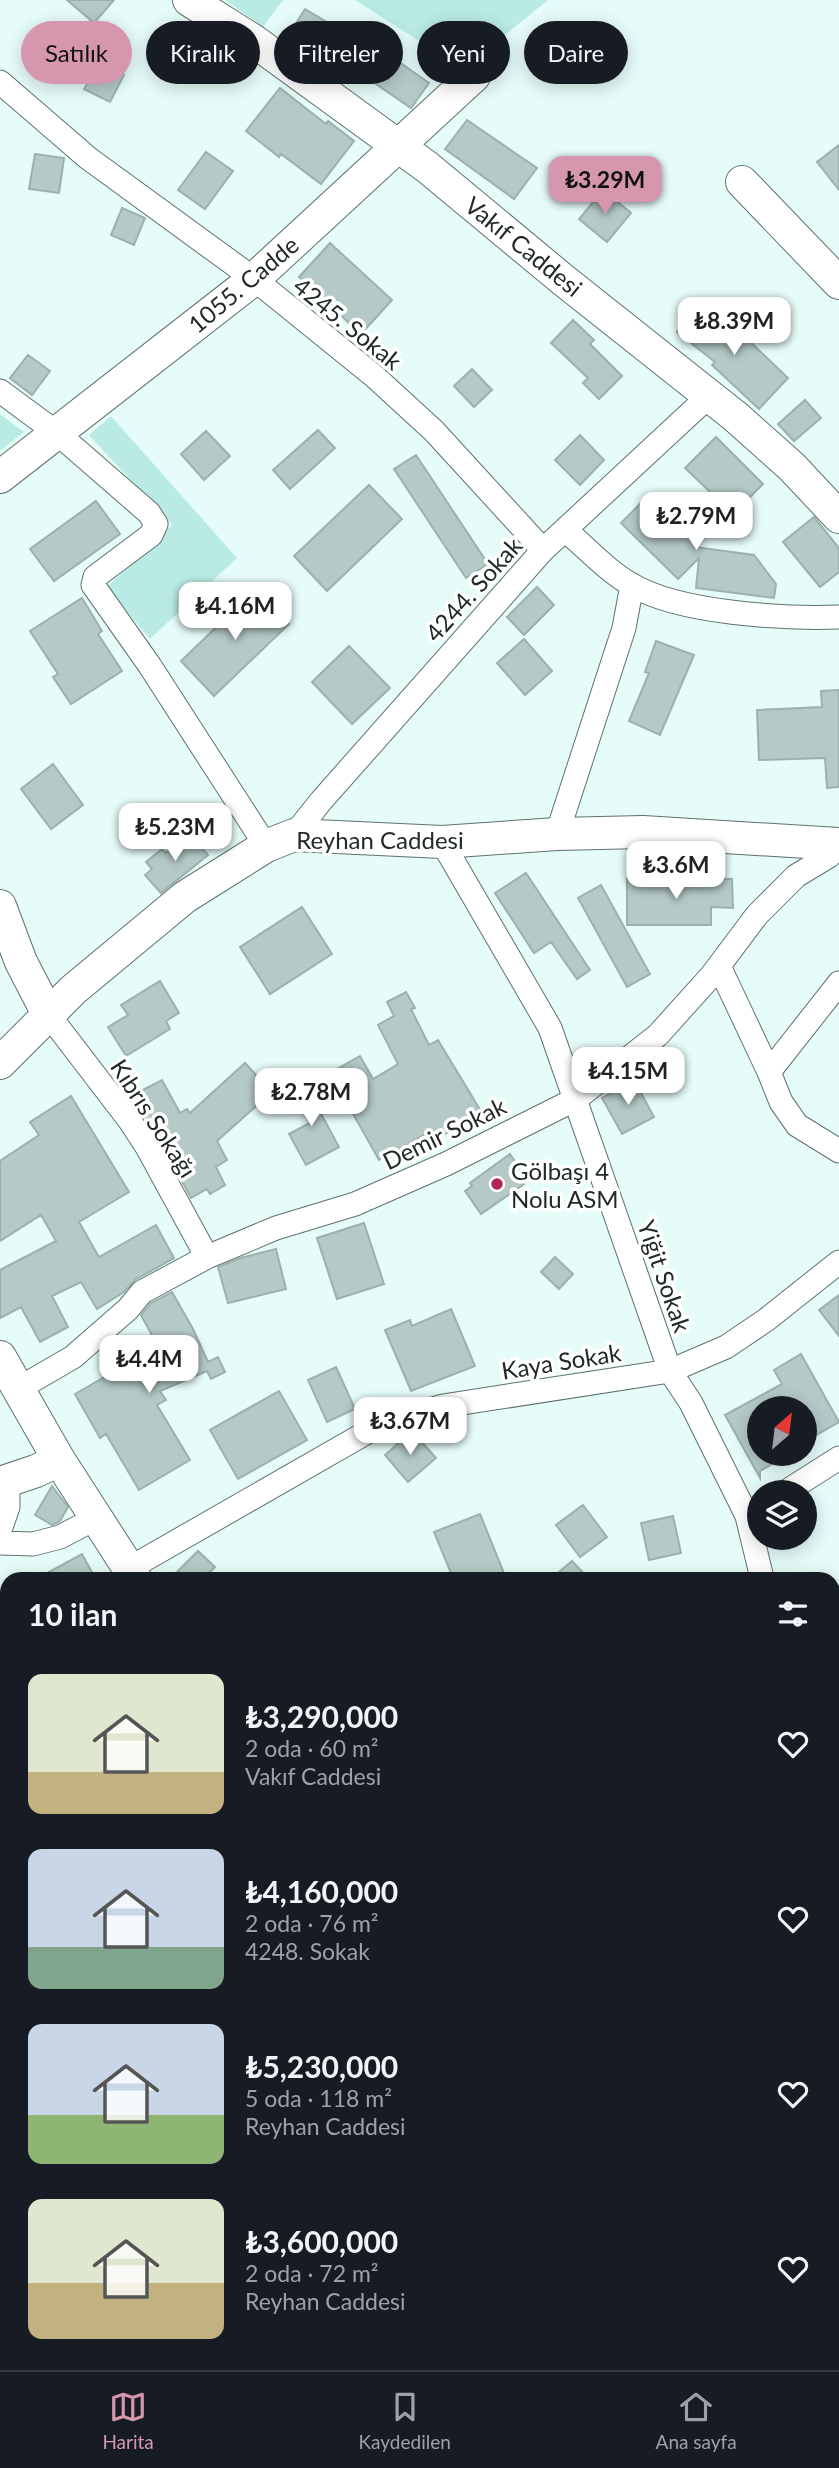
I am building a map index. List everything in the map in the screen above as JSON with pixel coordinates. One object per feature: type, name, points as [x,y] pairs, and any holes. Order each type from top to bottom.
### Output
[{"type":"street","name":"Vakıf Caddesi","points":[[189,0],[254,41],[399,145],[710,395],[792,467],[839,517]]},
{"type":"street","name":"4245. Sokak","points":[[0,82],[88,158],[254,279],[374,376],[456,454],[543,550]]},
{"type":"street","name":"1055. Cadde","points":[[0,477],[254,279],[465,84]]},
{"type":"street","points":[[742,182],[839,283]]},
{"type":"street","points":[[0,391],[57,433],[149,513],[156,524],[151,535],[95,577],[93,585],[280,841]]},
{"type":"street","name":"4244. Sokak","points":[[280,841],[321,801],[543,550],[710,395]]},
{"type":"street","points":[[565,530],[632,585],[667,600],[757,615],[839,617]]},
{"type":"street","points":[[557,834],[624,628],[632,585]]},
{"type":"street","name":"Reyhan Caddesi","points":[[0,1063],[73,990],[185,897],[280,841],[442,842],[557,834],[673,833],[839,845]]},
{"type":"street","name":"Yiğit Sokak","points":[[442,842],[550,1028],[670,1371],[747,1501]]},
{"type":"street","name":"Demir Sokak","points":[[18,1390],[73,1357],[128,1309],[142,1292],[206,1257],[276,1228],[355,1204],[446,1164],[576,1099],[658,1035],[719,966],[757,915],[796,876],[830,856],[839,845]]},
{"type":"street","points":[[0,906],[21,962],[48,1014]]},
{"type":"street","points":[[719,966],[781,1102],[797,1125],[839,1151]]},
{"type":"street","points":[[769,1072],[839,983]]},
{"type":"street","name":"Kıbrıs Sokağı","points":[[48,1014],[136,1129],[206,1257]]},
{"type":"street","name":"Kaya Sokak","points":[[135,1572],[378,1426],[443,1406],[670,1371],[726,1347],[766,1320],[839,1262]]},
{"type":"street","points":[[0,1357],[59,1460],[132,1572]]},
{"type":"street","points":[[804,1480],[839,1458]]},
{"type":"street","points":[[0,1530],[8,1507],[4,1482],[59,1460]]},
{"type":"street","points":[[0,1544],[33,1544],[47,1541],[96,1518]]},
{"type":"street","name":"Yiğit Sokak","points":[[758,1550],[761,1572]]},
{"type":"shaded area","points":[[225,0],[283,0],[263,27],[260,21],[255,21]]},
{"type":"shaded area","points":[[355,0],[548,0],[510,31],[510,21],[417,21],[417,40],[403,31],[403,21],[388,21]]},
{"type":"shaded area","points":[[0,414],[24,432],[0,451]]},
{"type":"shaded area","points":[[111,416],[237,558],[150,639],[107,587],[172,525],[89,435]]},
{"type":"building","points":[[67,0],[114,0],[96,21],[92,21]]},
{"type":"building","points":[[305,9],[325,21],[297,21]]},
{"type":"building","points":[[403,65],[417,75],[417,84],[428,84],[411,108],[376,84],[403,84]]},
{"type":"building","points":[[87,84],[119,84],[110,102],[84,89]]},
{"type":"building","points":[[280,88],[326,124],[328,121],[354,141],[321,184],[281,154],[279,157],[246,131]]},
{"type":"building","points":[[467,120],[537,168],[514,199],[445,149]]},
{"type":"building","points":[[839,145],[839,190],[817,162]]},
{"type":"building","points":[[206,152],[233,171],[205,209],[178,190]]},
{"type":"building","points":[[35,154],[64,158],[59,193],[29,189]]},
{"type":"building","points":[[603,190],[631,213],[607,242],[579,219]]},
{"type":"building","points":[[122,208],[145,218],[134,245],[111,235]]},
{"type":"building","points":[[330,243],[392,300],[361,334],[299,277]]},
{"type":"building","points":[[698,306],[738,338],[742,334],[788,378],[759,409],[712,365],[715,362],[677,332]]},
{"type":"building","points":[[573,320],[594,340],[590,344],[622,376],[599,399],[583,383],[588,378],[551,343]]},
{"type":"building","points":[[28,355],[50,371],[32,395],[10,378]]},
{"type":"building","points":[[472,369],[492,390],[474,407],[454,386]]},
{"type":"building","points":[[805,400],[821,418],[794,441],[778,424]]},
{"type":"building","points":[[318,430],[335,448],[290,489],[273,470]]},
{"type":"building","points":[[206,431],[230,456],[204,480],[181,454]]},
{"type":"building","points":[[580,435],[604,460],[580,485],[555,460]]},
{"type":"building","points":[[716,437],[763,484],[733,514],[685,468]]},
{"type":"building","points":[[416,455],[488,564],[466,578],[394,469]]},
{"type":"building","points":[[369,485],[402,519],[327,591],[294,556]]},
{"type":"building","points":[[663,494],[706,536],[695,547],[754,555],[776,584],[774,598],[696,588],[699,558],[678,579],[621,523],[643,501],[650,508]]},
{"type":"building","points":[[96,501],[120,534],[54,581],[30,549]]},
{"type":"building","points":[[814,517],[839,548],[839,572],[820,587],[783,542]]},
{"type":"building","points":[[537,587],[554,605],[524,635],[507,617]]},
{"type":"building","points":[[256,589],[289,624],[214,696],[181,661]]},
{"type":"building","points":[[82,598],[102,631],[98,634],[122,671],[71,704],[53,677],[58,674],[30,631]]},
{"type":"building","points":[[524,639],[552,671],[525,695],[497,663]]},
{"type":"building","points":[[656,641],[694,655],[660,735],[629,721],[649,673],[645,672]]},
{"type":"building","points":[[349,646],[390,688],[352,724],[312,682]]},
{"type":"building","points":[[839,690],[839,787],[827,788],[825,758],[759,760],[757,710],[822,707],[821,691]]},
{"type":"building","points":[[53,764],[83,805],[51,829],[21,789]]},
{"type":"building","points":[[189,833],[208,855],[161,893],[145,875],[152,869],[146,862],[162,849],[166,853]]},
{"type":"building","points":[[526,873],[590,970],[577,979],[551,942],[534,953],[495,893]]},
{"type":"building","points":[[627,879],[732,879],[733,908],[711,907],[711,925],[627,925]]},
{"type":"building","points":[[601,885],[650,974],[627,987],[578,898]]},
{"type":"building","points":[[302,907],[332,954],[270,994],[240,947]]},
{"type":"building","points":[[160,981],[179,1013],[166,1021],[170,1029],[126,1056],[108,1027],[128,1015],[121,1005]]},
{"type":"building","points":[[406,992],[415,1008],[411,1009],[429,1045],[438,1040],[482,1113],[438,1138],[433,1130],[379,1160],[330,1073],[360,1056],[373,1079],[398,1064],[378,1025],[394,1016],[387,1002]]},
{"type":"building","points":[[245,1063],[260,1079],[271,1069],[283,1082],[217,1141],[227,1160],[216,1167],[225,1185],[210,1194],[207,1189],[191,1198],[159,1139],[131,1096],[162,1080],[180,1113],[187,1109],[190,1113]]},
{"type":"building","points":[[303,1080],[339,1147],[306,1165],[289,1134],[310,1123],[288,1089]]},
{"type":"building","points":[[634,1080],[654,1117],[622,1134],[602,1098]]},
{"type":"building","points":[[71,1096],[129,1192],[79,1222],[99,1257],[156,1225],[174,1258],[135,1280],[124,1292],[97,1309],[81,1282],[52,1296],[68,1327],[40,1342],[21,1307],[0,1318],[0,1270],[56,1241],[41,1215],[0,1241],[0,1161],[39,1135],[30,1122]]},
{"type":"building","name":"Gölbaşı 4 Nolu ASM","points":[[510,1154],[522,1172],[517,1175],[524,1184],[481,1214],[465,1191],[472,1186],[470,1183]]},
{"type":"building","points":[[364,1223],[384,1284],[337,1299],[317,1238]]},
{"type":"building","points":[[276,1249],[286,1289],[228,1303],[218,1267]]},
{"type":"building","points":[[555,1257],[573,1274],[559,1289],[541,1272]]},
{"type":"building","points":[[172,1292],[208,1362],[218,1357],[225,1372],[211,1379],[207,1371],[160,1391],[166,1400],[157,1405],[190,1460],[139,1490],[106,1434],[100,1438],[75,1394],[158,1346],[141,1315],[151,1303]]},
{"type":"building","points":[[839,1295],[839,1336],[819,1310]]},
{"type":"building","points":[[451,1309],[475,1366],[411,1391],[385,1330],[410,1320],[412,1326]]},
{"type":"building","points":[[801,1354],[839,1422],[817,1435],[817,1396],[760,1396],[782,1384],[774,1370]]},
{"type":"building","points":[[336,1367],[355,1409],[327,1422],[308,1380]]},
{"type":"building","points":[[279,1391],[307,1440],[238,1479],[210,1430]]},
{"type":"building","points":[[747,1403],[747,1455],[725,1415]]},
{"type":"building","points":[[412,1431],[436,1458],[408,1482],[385,1455]]},
{"type":"building","points":[[753,1466],[769,1466],[760,1471],[760,1478]]},
{"type":"building","points":[[52,1486],[68,1507],[60,1521],[52,1525],[35,1515]]},
{"type":"building","points":[[583,1505],[607,1537],[580,1557],[556,1525]]},
{"type":"building","points":[[480,1514],[504,1572],[451,1572],[434,1532]]},
{"type":"building","points":[[673,1516],[681,1553],[649,1560],[641,1523]]},
{"type":"building","points":[[198,1551],[215,1567],[210,1572],[177,1572]]},
{"type":"building","points":[[82,1554],[92,1572],[49,1572]]},
{"type":"building","points":[[572,1561],[582,1572],[559,1572]]},
{"type":"place","name":"Gölbaşı 4 Nolu ASM","points":[[497,1184]]}]
